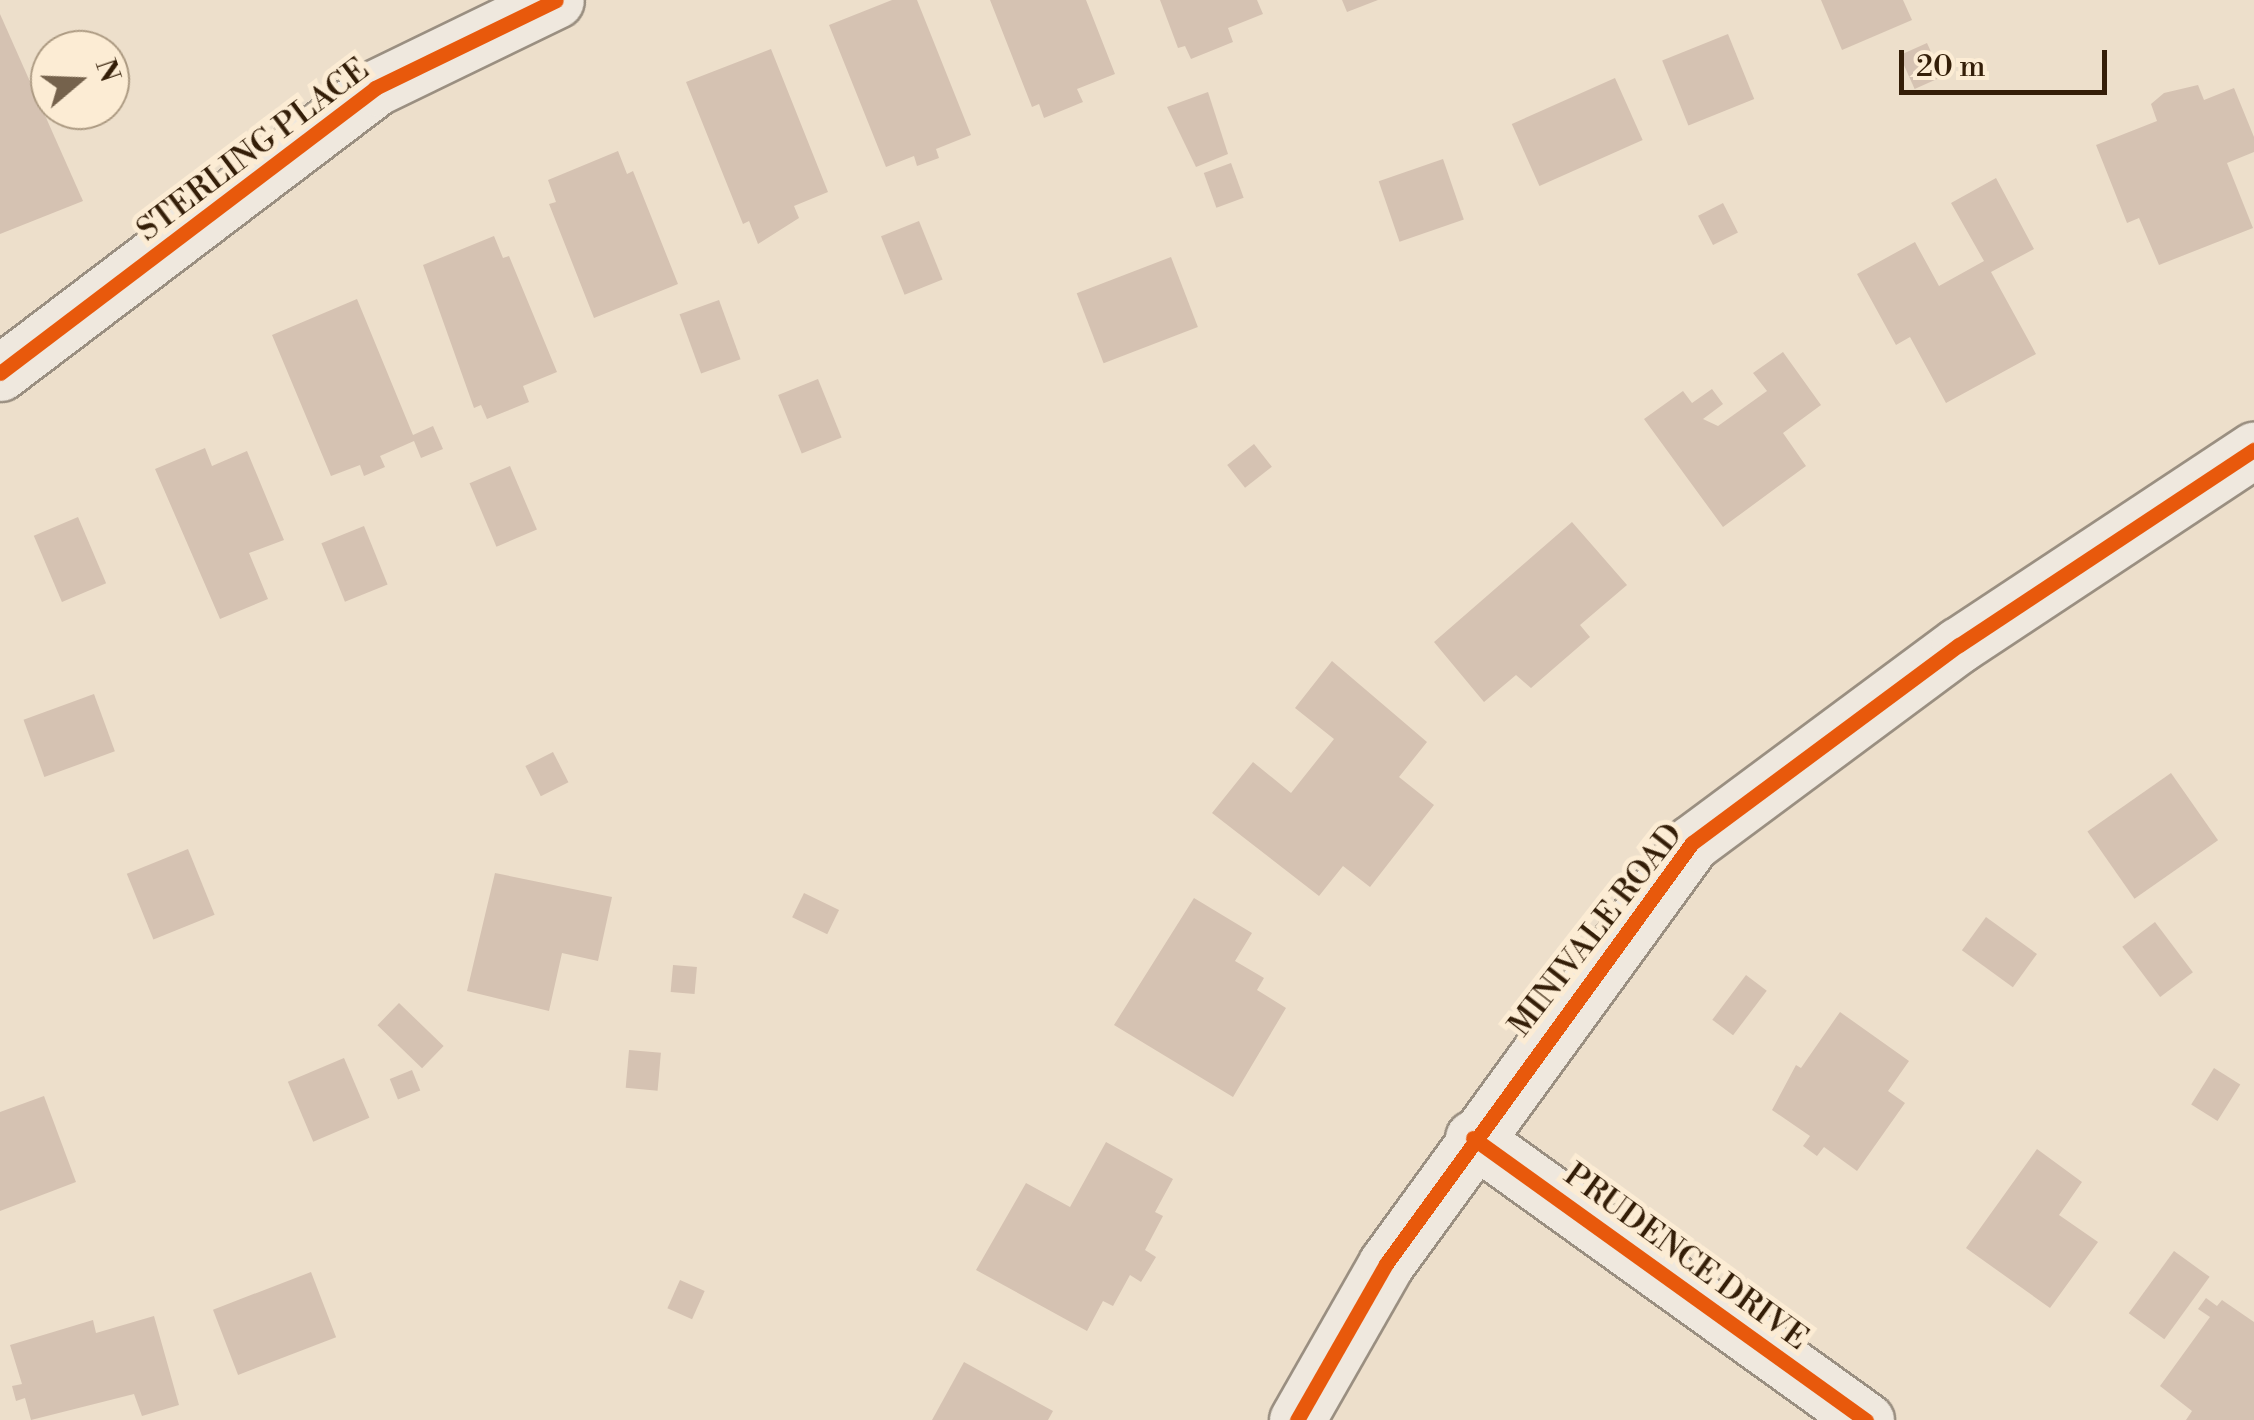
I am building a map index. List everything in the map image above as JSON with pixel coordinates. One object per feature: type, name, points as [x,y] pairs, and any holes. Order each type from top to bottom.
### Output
[{"type":"street","name":"STERLING PLACE","points":[[0,373],[375,88],[556,0]]},
{"type":"street","name":"MINIVALE ROAD","points":[[1297,1420],[1386,1264],[1473,1138],[1692,843],[1959,645],[2254,450]]},
{"type":"street","name":"PRUDENCE DRIVE","points":[[1473,1138],[1866,1420]]},
{"type":"building","points":[[892,0],[917,0],[971,135],[936,149],[939,158],[917,166],[914,156],[886,167],[829,25]]},
{"type":"building","points":[[990,0],[1086,0],[1115,74],[1077,89],[1083,102],[1044,118],[1039,104],[1032,107]]},
{"type":"building","points":[[1160,0],[1257,0],[1263,14],[1228,28],[1233,42],[1191,59],[1185,46],[1178,48]]},
{"type":"building","points":[[1342,0],[1378,0],[1347,12]]},
{"type":"building","points":[[1821,0],[1903,0],[1912,20],[1842,50]]},
{"type":"building","points":[[0,14],[30,82],[30,130],[51,130],[83,201],[0,234]]},
{"type":"building","points":[[1728,34],[1754,99],[1688,125],[1662,61]]},
{"type":"building","points":[[1927,43],[1942,77],[1915,89],[1900,55]]},
{"type":"building","points":[[771,49],[828,192],[794,206],[799,218],[758,244],[749,221],[743,224],[686,82]]},
{"type":"building","points":[[1615,78],[1643,140],[1539,186],[1512,124]]},
{"type":"building","points":[[2198,85],[2204,100],[2234,88],[2254,137],[2254,152],[2227,163],[2253,228],[2159,265],[2139,218],[2127,223],[2096,145],[2157,121],[2151,104],[2164,93]]},
{"type":"building","points":[[1208,92],[1228,154],[1196,167],[1167,107]]},
{"type":"building","points":[[618,151],[627,174],[633,171],[678,284],[594,318],[549,204],[556,202],[548,180]]},
{"type":"building","points":[[1443,159],[1464,220],[1400,242],[1379,181]]},
{"type":"building","points":[[1231,163],[1244,198],[1216,208],[1204,173]]},
{"type":"building","points":[[1996,178],[2034,249],[1991,272],[2036,354],[1946,403],[1910,337],[1896,345],[1857,274],[1915,242],[1939,286],[1984,261],[1951,203]]},
{"type":"building","points":[[1723,203],[1738,232],[1713,245],[1698,216]]},
{"type":"building","points":[[919,221],[943,279],[905,295],[881,236]]},
{"type":"building","points":[[494,236],[503,258],[509,256],[557,372],[523,386],[529,402],[487,419],[481,405],[474,408],[423,265]]},
{"type":"building","points":[[1171,257],[1198,327],[1104,363],[1077,293]]},
{"type":"building","points":[[357,299],[413,435],[433,426],[443,449],[421,458],[414,441],[380,456],[385,467],[364,476],[360,465],[331,476],[272,335]]},
{"type":"building","points":[[719,300],[741,359],[701,374],[680,314]]},
{"type":"building","points":[[1783,352],[1821,405],[1783,433],[1806,466],[1723,527],[1644,419],[1683,391],[1692,403],[1712,389],[1723,404],[1703,419],[1718,426],[1767,391],[1753,373]]},
{"type":"building","points":[[818,379],[842,437],[802,454],[778,395]]},
{"type":"building","points":[[1254,444],[1272,467],[1245,488],[1227,465]]},
{"type":"building","points":[[205,448],[212,466],[247,451],[284,540],[249,553],[268,599],[220,619],[155,469]]},
{"type":"building","points":[[510,466],[537,530],[496,547],[469,483]]},
{"type":"building","points":[[78,517],[106,583],[62,602],[34,536]]},
{"type":"building","points":[[1572,522],[1627,585],[1580,625],[1590,637],[1531,688],[1516,675],[1484,702],[1434,642]]},
{"type":"building","points":[[364,526],[388,584],[345,602],[321,543]]},
{"type":"building","points":[[1332,661],[1427,742],[1399,777],[1434,805],[1370,887],[1343,866],[1319,896],[1212,813],[1253,762],[1291,793],[1334,739],[1295,708]]},
{"type":"building","points":[[94,694],[115,751],[44,777],[24,720]]},
{"type":"building","points":[[553,752],[568,782],[541,796],[525,766]]},
{"type":"building","points":[[2171,773],[2218,840],[2134,899],[2087,832]]},
{"type":"building","points":[[188,849],[215,915],[153,940],[127,874]]},
{"type":"building","points":[[495,873],[612,897],[598,961],[562,953],[549,1011],[467,991]]},
{"type":"building","points":[[804,893],[839,910],[827,934],[792,917]]},
{"type":"building","points":[[1194,898],[1252,933],[1235,961],[1264,978],[1257,990],[1286,1008],[1233,1097],[1114,1025]]},
{"type":"building","points":[[1986,917],[2037,954],[2013,987],[1962,950]]},
{"type":"building","points":[[2155,922],[2193,972],[2160,997],[2122,947]]},
{"type":"building","points":[[673,965],[697,967],[695,994],[671,992]]},
{"type":"building","points":[[1746,975],[1767,991],[1733,1035],[1712,1020]]},
{"type":"building","points":[[399,1003],[444,1046],[422,1068],[377,1025]]},
{"type":"building","points":[[1840,1012],[1909,1061],[1888,1091],[1905,1103],[1857,1171],[1824,1147],[1817,1156],[1803,1146],[1810,1136],[1772,1110],[1796,1065],[1801,1068]]},
{"type":"building","points":[[629,1050],[661,1053],[658,1091],[626,1088]]},
{"type":"building","points":[[344,1058],[369,1118],[313,1142],[288,1082]]},
{"type":"building","points":[[2214,1068],[2240,1084],[2218,1121],[2191,1104]]},
{"type":"building","points":[[412,1070],[420,1090],[398,1099],[390,1079]]},
{"type":"building","points":[[44,1096],[76,1182],[0,1211],[0,1112]]},
{"type":"building","points":[[1106,1142],[1173,1179],[1155,1212],[1163,1216],[1145,1250],[1156,1257],[1141,1282],[1130,1275],[1113,1306],[1103,1301],[1087,1331],[976,1270],[1026,1183],[1070,1207]]},
{"type":"building","points":[[2037,1149],[2082,1182],[2059,1215],[2098,1242],[2050,1308],[1966,1248]]},
{"type":"building","points":[[2174,1251],[2210,1277],[2164,1339],[2129,1313]]},
{"type":"building","points":[[311,1272],[336,1337],[238,1375],[213,1310]]},
{"type":"building","points":[[680,1280],[705,1291],[692,1319],[667,1308]]},
{"type":"building","points":[[2206,1298],[2217,1306],[2222,1300],[2254,1322],[2254,1420],[2186,1420],[2192,1411],[2160,1386],[2210,1317],[2198,1309]]},
{"type":"building","points":[[154,1316],[179,1405],[142,1416],[134,1394],[31,1420],[25,1398],[16,1401],[12,1386],[22,1384],[10,1345],[93,1320],[96,1333]]},
{"type":"building","points":[[964,1362],[1053,1411],[1048,1420],[932,1420]]},
{"type":"cycle path","points":[[0,373],[375,88],[556,0]]},
{"type":"cycle path","points":[[1297,1420],[1386,1264],[1692,843],[1959,645],[2254,450]]},
{"type":"cycle path","points":[[1473,1138],[1866,1420]]}]
